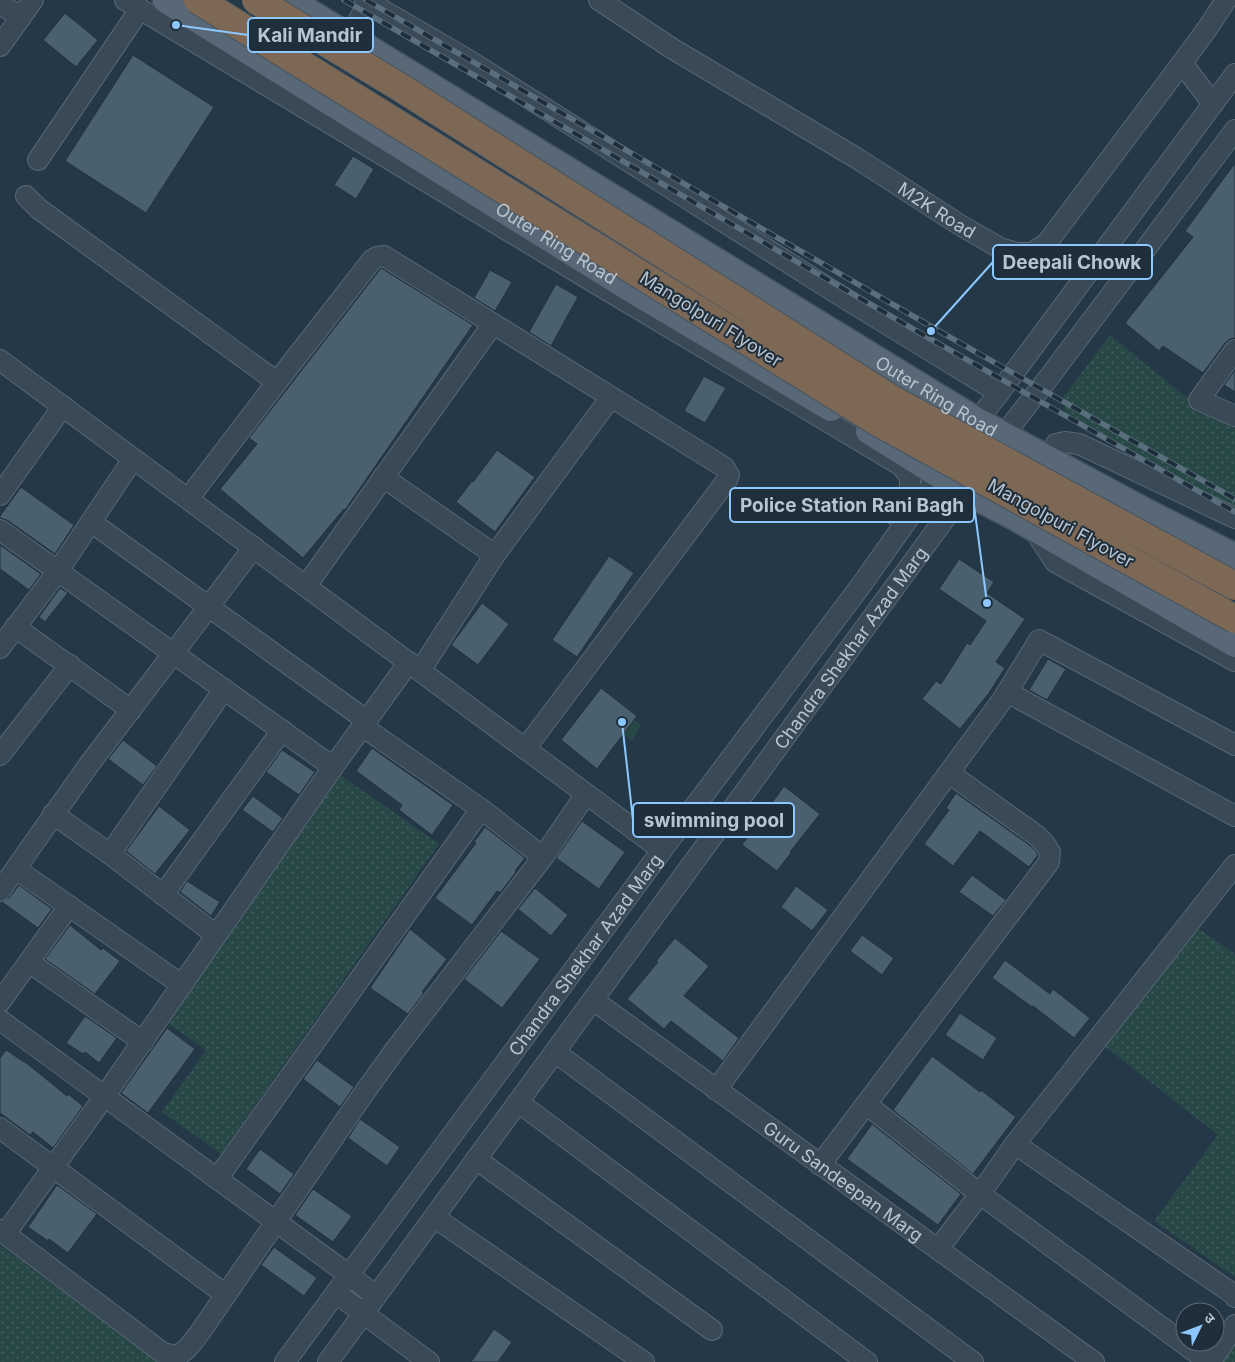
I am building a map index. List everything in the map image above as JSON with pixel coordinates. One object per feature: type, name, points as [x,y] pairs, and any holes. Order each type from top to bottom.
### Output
[{"type":"highway","name":"Mangolpuri Flyover","points":[[198,0],[878,422],[1235,619]]},
{"type":"highway","name":"Mangolpuri Flyover","points":[[256,0],[398,86],[893,400],[1235,586]]},
{"type":"main road","name":"Outer Ring Road","points":[[166,0],[652,301],[965,491],[1015,517],[1235,644]]},
{"type":"main road","name":"Outer Ring Road","points":[[289,0],[977,421],[1144,511],[1235,557]]},
{"type":"main road","points":[[652,301],[688,244]]},
{"type":"main road","points":[[1110,572],[1126,569],[1139,559],[1147,547],[1150,529],[1144,511]]},
{"type":"street","points":[[0,46],[33,0]]},
{"type":"street","name":"M2K Road","points":[[599,0],[673,49],[858,158],[960,225],[1000,248],[1017,253],[1032,253],[1047,243],[1182,63],[1226,0]]},
{"type":"street","points":[[349,37],[368,1],[470,61],[833,291],[999,393]]},
{"type":"street","points":[[0,4],[21,17]]},
{"type":"street","points":[[38,160],[132,4],[902,466],[910,478],[910,493],[850,581],[848,603]]},
{"type":"street","points":[[1182,63],[1213,104]]},
{"type":"street","points":[[977,421],[1235,74]]},
{"type":"street","points":[[1003,436],[1235,130]]},
{"type":"street","points":[[26,196],[40,209],[277,382]]},
{"type":"street","points":[[1104,251],[1130,270]]},
{"type":"street","points":[[188,499],[372,260],[384,256],[724,467],[729,475],[727,480],[525,749]]},
{"type":"street","points":[[306,586],[493,324]]},
{"type":"street","points":[[1235,350],[1199,400],[1235,416]]},
{"type":"street","points":[[0,360],[662,850]]},
{"type":"street","points":[[586,794],[543,857],[395,1050],[201,1331],[180,1354],[173,1356],[164,1352],[3,1232],[53,1168],[104,1097],[364,723],[414,666],[612,397]]},
{"type":"street","points":[[0,495],[63,406]]},
{"type":"street","points":[[1048,460],[1056,444],[1065,442],[1079,444],[1235,518]]},
{"type":"street","points":[[0,648],[58,571],[133,459]]},
{"type":"street","name":"Chandra Shekhar Azad Marg","points":[[285,1362],[662,850],[866,579],[939,474]]},
{"type":"street","points":[[383,477],[494,556]]},
{"type":"street","name":"Chandra Shekhar Azad Marg","points":[[328,1362],[965,491]]},
{"type":"street","points":[[91,522],[209,606],[543,857]]},
{"type":"street","points":[[1032,527],[1055,562],[1235,661]]},
{"type":"street","points":[[0,530],[333,767]]},
{"type":"street","points":[[0,891],[53,814],[254,547]]},
{"type":"street","points":[[866,579],[887,598]]},
{"type":"street","points":[[15,627],[131,710]]},
{"type":"street","points":[[716,1090],[949,773],[1007,692],[1039,640],[1235,745]]},
{"type":"street","points":[[0,755],[70,665]]},
{"type":"street","points":[[110,854],[224,689]]},
{"type":"street","points":[[1007,692],[1235,816]]},
{"type":"street","points":[[163,895],[282,730]]},
{"type":"street","points":[[820,1165],[1049,862],[1050,852],[1036,835],[949,773]]},
{"type":"street","points":[[217,1179],[481,809]]},
{"type":"street","points":[[53,814],[110,854],[216,935]]},
{"type":"street","points":[[938,1249],[1015,1144],[1235,865]]},
{"type":"street","points":[[16,869],[182,985]]},
{"type":"street","points":[[0,1002],[69,906]]},
{"type":"street","points":[[29,962],[142,1042]]},
{"type":"street","name":"Guru Sandeepan Marg","points":[[592,1000],[1094,1362]]},
{"type":"street","points":[[0,1020],[376,1296]]},
{"type":"street","points":[[555,1052],[973,1362]]},
{"type":"street","points":[[518,1102],[867,1362]]},
{"type":"street","points":[[866,1104],[980,1194],[1210,1362],[1235,1325]]},
{"type":"street","points":[[0,1128],[226,1295]]},
{"type":"street","points":[[1015,1144],[1234,1294],[1235,1297]]},
{"type":"street","points":[[476,1159],[712,1330]]},
{"type":"street","points":[[434,1217],[644,1362]]},
{"type":"street","points":[[336,1293],[429,1362]]},
{"type":"green space","points":[[1110,335],[1197,406],[1235,421],[1235,510],[1065,418],[1064,396]]},
{"type":"green space","points":[[615,706],[641,725],[632,741],[603,720]]},
{"type":"green space","points":[[339,774],[439,844],[221,1154],[162,1112],[206,1050],[165,1021]]},
{"type":"green space","points":[[1189,922],[1235,954],[1235,1277],[1154,1221],[1218,1135],[1102,1044]]},
{"type":"green space","points":[[0,1245],[158,1362],[0,1362]]},
{"type":"green space","points":[[1235,1320],[1235,1362],[1204,1362],[1211,1352],[1225,1352],[1225,1334]]},
{"type":"building","points":[[65,13],[98,40],[76,67],[43,40]]},
{"type":"building","points":[[133,55],[214,107],[146,213],[65,161]]},
{"type":"building","points":[[353,156],[374,169],[356,199],[334,185]]},
{"type":"building","points":[[1235,163],[1235,338],[1225,343],[1203,373],[1163,346],[1159,351],[1125,323],[1193,237],[1185,231]]},
{"type":"building","points":[[381,268],[473,325],[345,510],[303,558],[220,489],[257,444],[249,438]]},
{"type":"building","points":[[490,270],[512,282],[495,311],[474,298]]},
{"type":"building","points":[[556,284],[578,297],[551,346],[529,332]]},
{"type":"building","points":[[1235,370],[1235,392],[1224,385]]},
{"type":"building","points":[[704,376],[726,388],[705,423],[684,411]]},
{"type":"building","points":[[497,450],[535,477],[495,532],[456,502]]},
{"type":"building","points":[[21,487],[74,525],[55,554],[7,520],[0,518]]},
{"type":"building","points":[[0,545],[41,574],[29,590],[0,569]]},
{"type":"building","points":[[609,556],[634,573],[577,657],[552,640]]},
{"type":"building","points":[[959,559],[994,582],[987,593],[1025,619],[996,662],[1005,668],[989,693],[960,729],[922,699],[936,681],[941,684],[967,643],[970,645],[986,621],[939,589]]},
{"type":"building","points":[[60,588],[68,593],[45,622],[39,617]]},
{"type":"building","points":[[482,603],[509,624],[478,665],[451,645]]},
{"type":"building","points":[[1048,659],[1066,669],[1047,700],[1029,690]]},
{"type":"building","points":[[601,688],[637,716],[597,769],[561,740]]},
{"type":"building","points":[[123,740],[157,766],[143,785],[108,759]]},
{"type":"building","points":[[372,748],[453,805],[432,835],[399,810],[402,805],[356,771]]},
{"type":"building","points":[[282,750],[315,772],[299,795],[266,772]]},
{"type":"building","points":[[784,786],[820,814],[777,871],[742,845]]},
{"type":"building","points":[[956,793],[1036,851],[1038,855],[1029,867],[980,831],[953,866],[924,844],[949,810],[946,808]]},
{"type":"building","points":[[253,796],[283,818],[273,832],[242,810]]},
{"type":"building","points":[[159,806],[190,830],[155,874],[126,851]]},
{"type":"building","points":[[582,821],[625,852],[599,889],[556,858]]},
{"type":"building","points":[[485,827],[525,858],[500,893],[497,891],[472,925],[435,898],[476,843],[474,842]]},
{"type":"building","points":[[972,875],[1006,900],[993,916],[959,892]]},
{"type":"building","points":[[187,881],[220,902],[211,916],[180,892]]},
{"type":"building","points":[[19,885],[52,909],[38,928],[2,902],[9,898]]},
{"type":"building","points":[[796,886],[828,910],[812,931],[781,907]]},
{"type":"building","points":[[535,888],[568,915],[551,936],[518,909]]},
{"type":"building","points":[[70,925],[101,950],[103,948],[120,961],[95,994],[45,959]]},
{"type":"building","points":[[410,929],[447,959],[408,1014],[370,988]]},
{"type":"building","points":[[501,931],[540,959],[502,1008],[464,979]]},
{"type":"building","points":[[862,935],[894,958],[882,975],[850,951]]},
{"type":"building","points":[[675,938],[709,966],[684,996],[739,1038],[723,1061],[671,1021],[664,1029],[627,999]]},
{"type":"building","points":[[1005,960],[1050,994],[1053,989],[1090,1018],[1074,1038],[1033,1006],[992,978]]},
{"type":"building","points":[[960,1013],[997,1038],[983,1060],[945,1035]]},
{"type":"building","points":[[85,1016],[117,1038],[99,1063],[85,1052],[83,1054],[66,1043]]},
{"type":"building","points":[[167,1028],[195,1049],[148,1113],[121,1093]]},
{"type":"building","points":[[6,1050],[83,1106],[53,1148],[33,1132],[30,1135],[0,1113],[0,1058]]},
{"type":"building","points":[[932,1056],[1016,1117],[973,1174],[893,1110]]},
{"type":"building","points":[[317,1060],[354,1087],[340,1107],[303,1079]]},
{"type":"building","points":[[360,1119],[400,1147],[387,1166],[348,1138]]},
{"type":"building","points":[[872,1124],[961,1194],[938,1225],[847,1159]]},
{"type":"building","points":[[260,1149],[294,1174],[280,1194],[246,1169]]},
{"type":"building","points":[[57,1185],[97,1214],[68,1253],[28,1227]]},
{"type":"building","points":[[313,1189],[352,1216],[333,1242],[295,1215]]},
{"type":"building","points":[[274,1247],[317,1278],[304,1296],[261,1265]]},
{"type":"building","points":[[494,1329],[512,1342],[498,1362],[471,1362]]},
{"type":"railway","points":[[344,0],[927,337],[1235,512]]},
{"type":"railway","points":[[366,0],[932,327],[1235,499]]},
{"type":"place","name":"Kali Mandir","points":[[176,25]]},
{"type":"place","name":"Deepali Chowk","points":[[931,331]]},
{"type":"place","name":"Police Station Rani Bagh","points":[[987,603]]},
{"type":"place","name":"swimming pool","points":[[622,722]]}]
